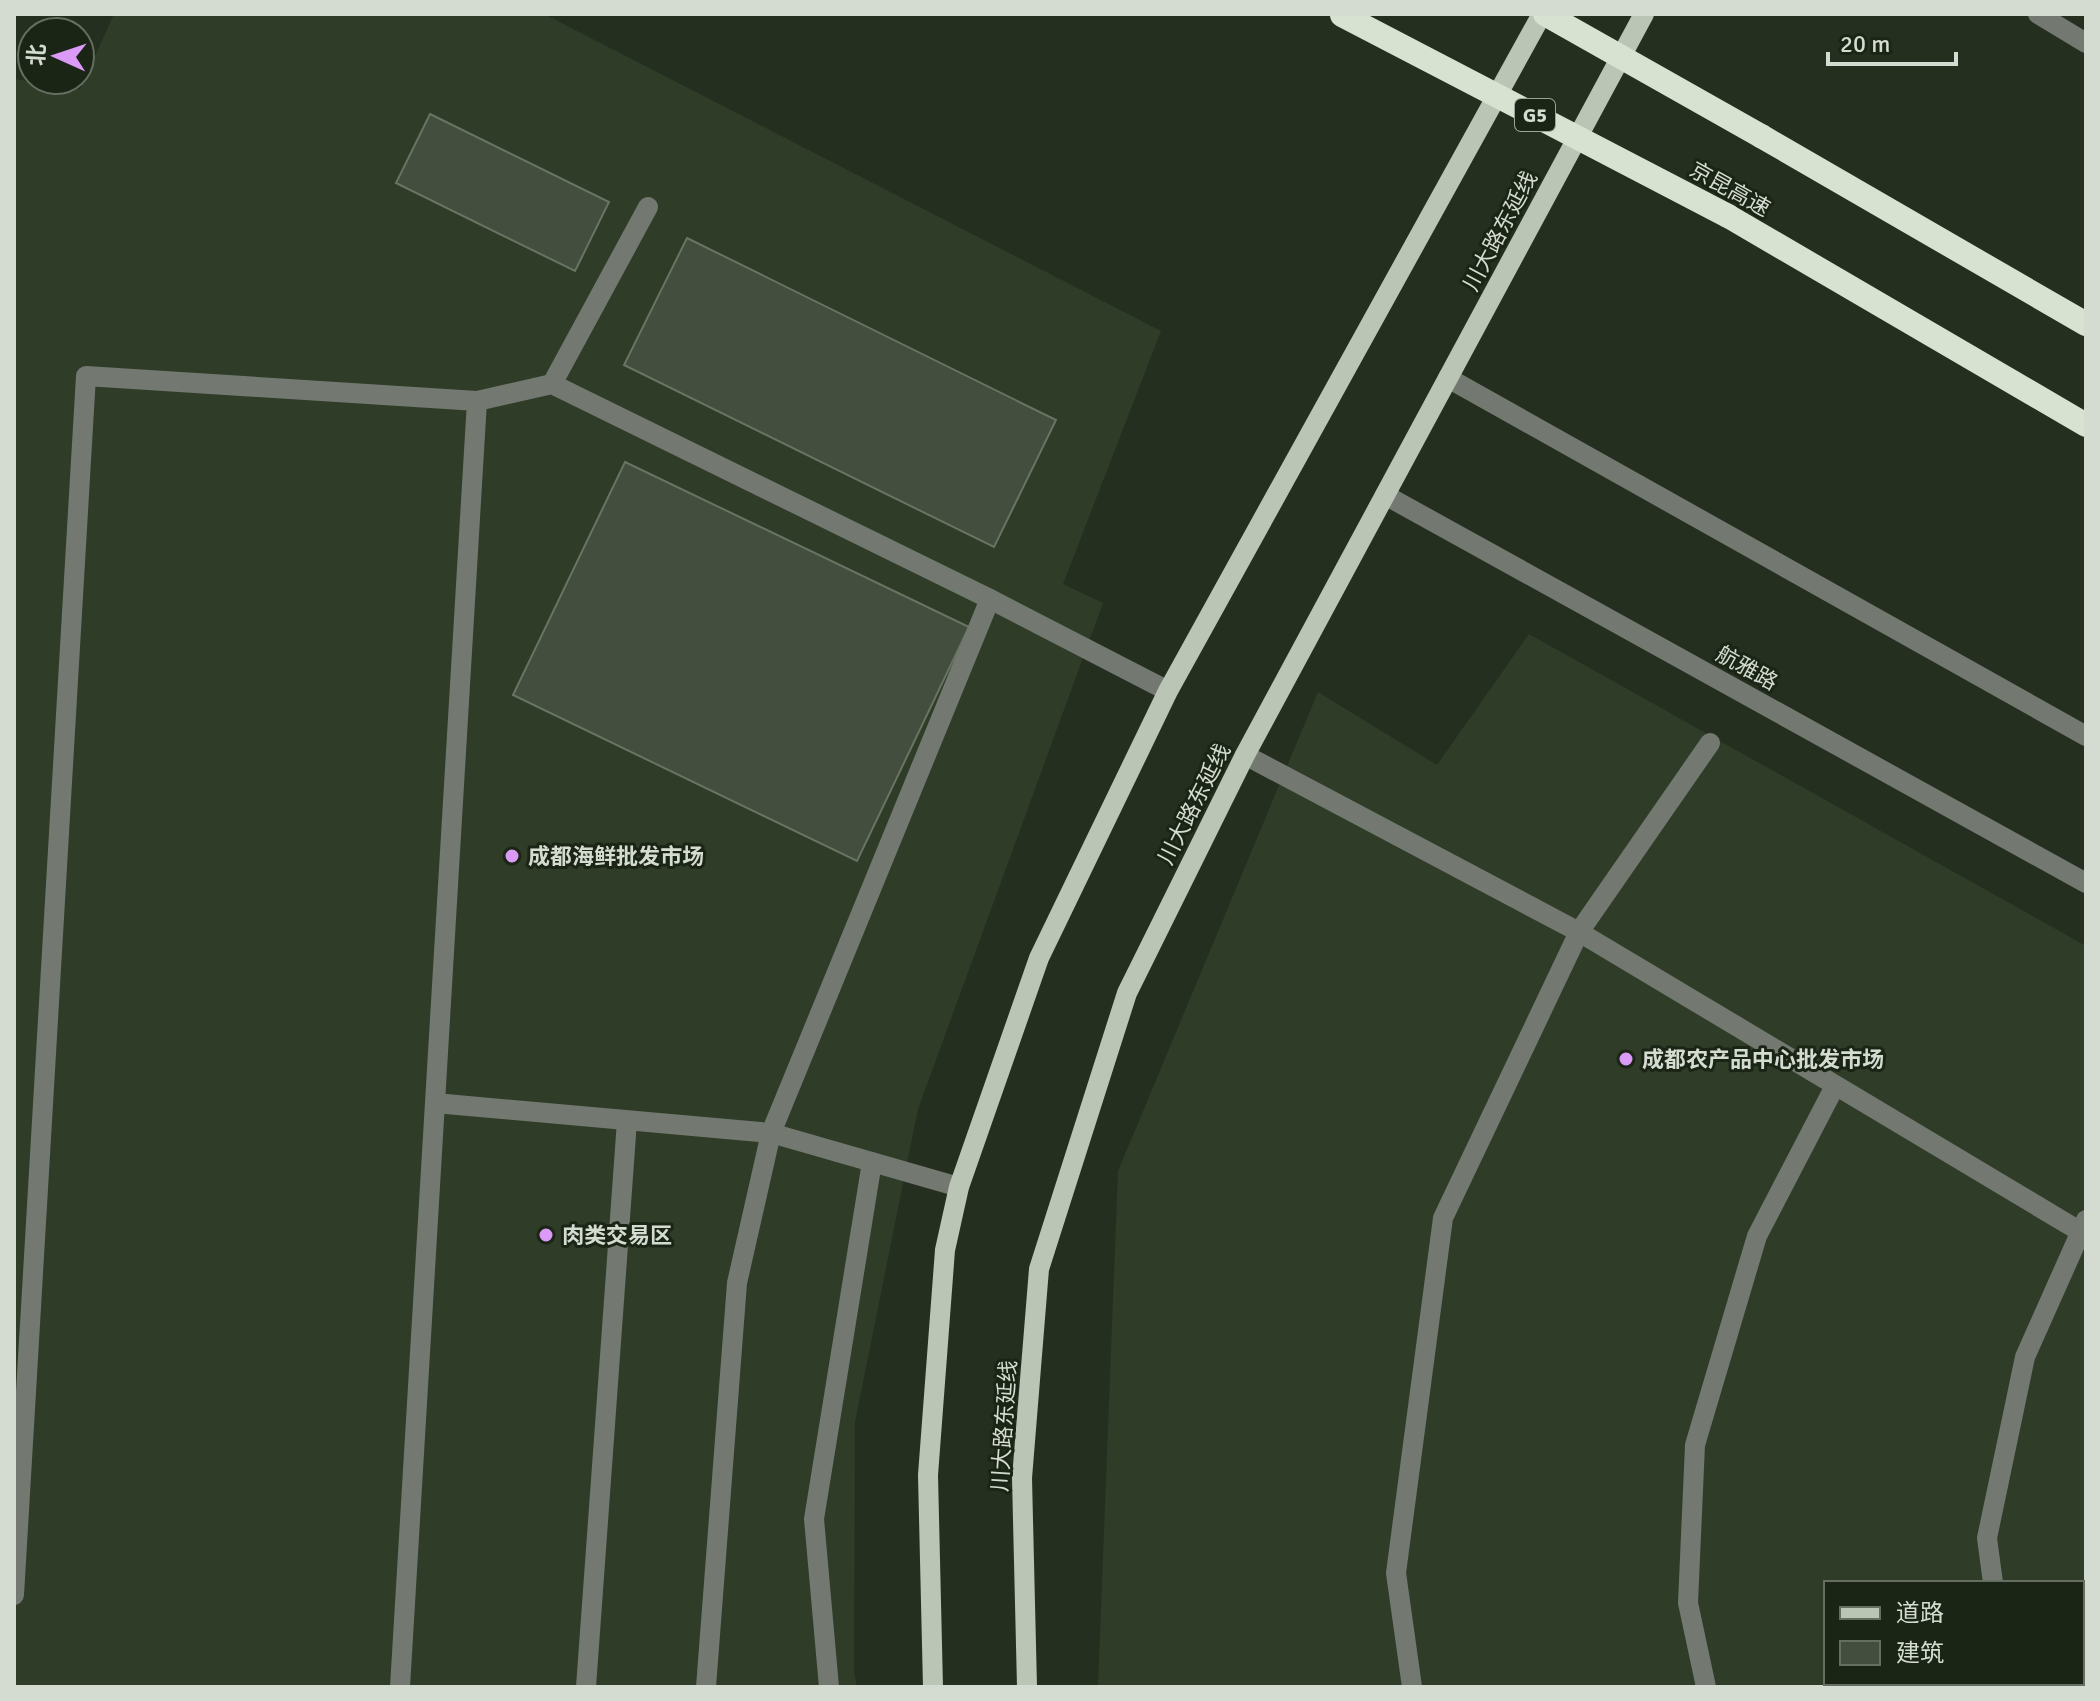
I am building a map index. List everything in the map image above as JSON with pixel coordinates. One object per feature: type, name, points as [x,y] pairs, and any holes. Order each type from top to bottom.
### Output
[{"type":"highway","name":"京昆高速","points":[[1341,14],[1728,216],[2086,425]]},
{"type":"highway","points":[[1543,14],[2086,324]]},
{"type":"main road","points":[[933,1687],[928,1475],[945,1250],[959,1187],[1039,958],[1168,691],[1543,14]]},
{"type":"main road","name":"川大路东延线","points":[[1027,1687],[1022,1478],[1039,1269],[1127,993],[1245,755],[1644,14]]},
{"type":"street","points":[[2038,14],[2086,43]]},
{"type":"street","points":[[552,384],[648,207]]},
{"type":"street","points":[[14,1595],[86,376],[477,401],[552,384],[990,599],[1168,691]]},
{"type":"street","points":[[1448,378],[2086,736]]},
{"type":"street","points":[[400,1687],[477,401]]},
{"type":"street","name":"航雅路","points":[[1385,495],[2086,883]]},
{"type":"street","points":[[706,1687],[737,1283],[771,1133],[990,599]]},
{"type":"street","points":[[1412,1687],[1396,1573],[1443,1218],[1579,932],[1710,743]]},
{"type":"street","points":[[1245,755],[1579,932],[1835,1086],[2084,1228],[2025,1357],[1987,1538],[1993,1581]]},
{"type":"street","points":[[1706,1687],[1688,1603],[1695,1445],[1757,1236],[1835,1086]]},
{"type":"street","points":[[435,1103],[771,1133],[959,1187]]},
{"type":"street","points":[[586,1687],[627,1121]]},
{"type":"street","points":[[829,1687],[814,1519],[872,1162]]},
{"type":"shaded area","name":"成都海鲜批发市场","points":[[114,14],[544,14],[1161,331],[1063,584],[1103,603],[918,1109],[855,1422],[854,1671],[857,1687],[14,1687],[14,79],[16,96],[96,96],[96,54]]},
{"type":"shaded area","name":"成都农产品中心批发市场","points":[[1529,634],[2086,946],[2086,1687],[1098,1687],[1118,1171],[1318,692],[1437,765]]},
{"type":"building","points":[[430,114],[609,202],[575,271],[396,183]]},
{"type":"building","points":[[687,238],[1056,420],[994,547],[624,365]]},
{"type":"building","points":[[625,462],[969,627],[857,861],[513,695]]},
{"type":"place","name":"成都海鲜批发市场","points":[[512,856]]},
{"type":"place","name":"成都农产品中心批发市场","points":[[1626,1059]]},
{"type":"place","name":"肉类交易区","points":[[546,1235]]}]
